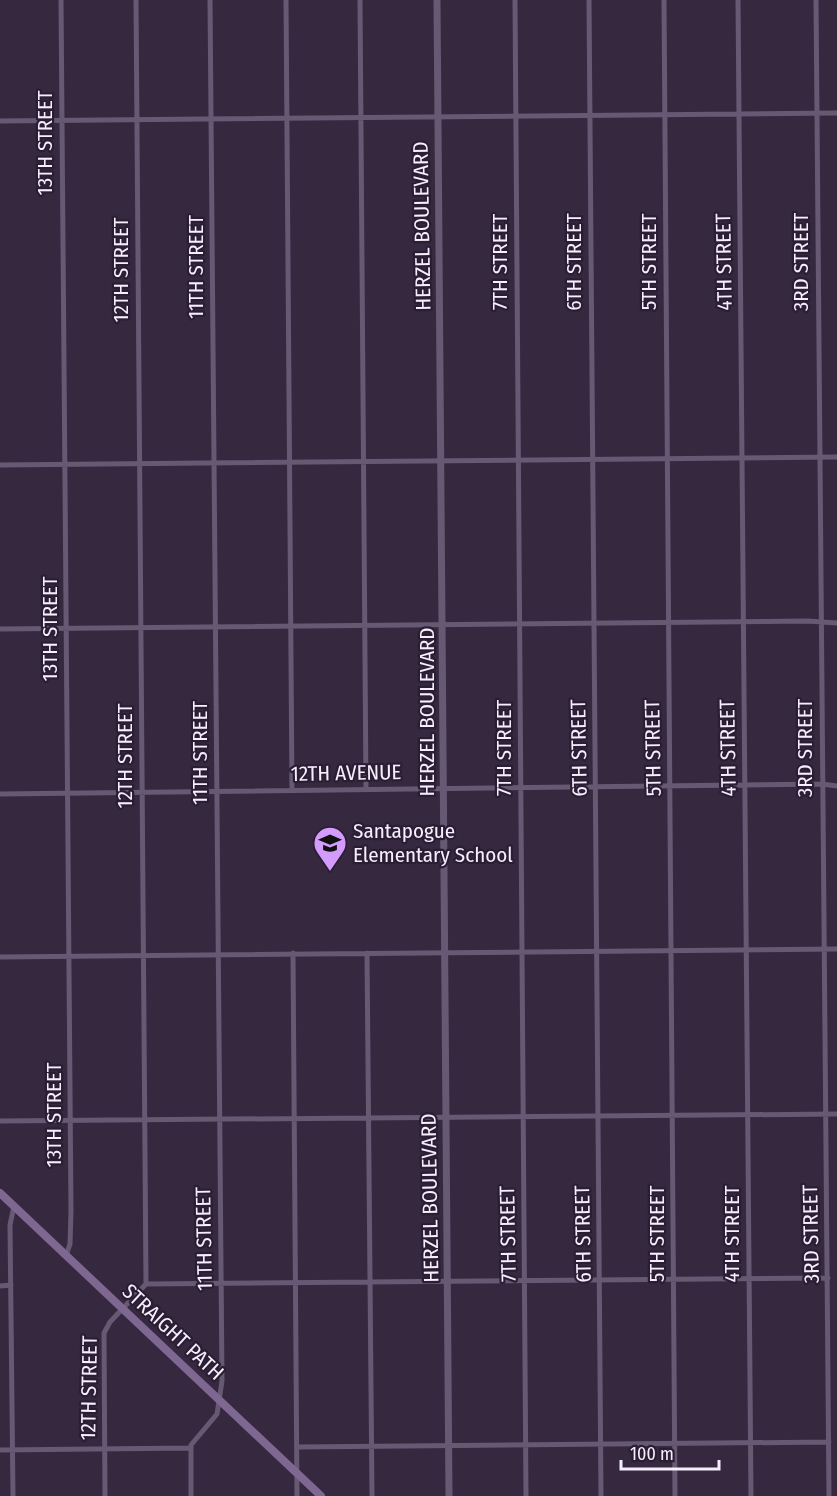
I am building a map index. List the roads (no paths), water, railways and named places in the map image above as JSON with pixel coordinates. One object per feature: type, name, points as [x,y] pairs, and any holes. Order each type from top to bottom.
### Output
[{"type":"main road","name":"STRAIGHT PATH","points":[[0,1194],[321,1496]]},
{"type":"street","name":"13TH STREET","points":[[61,0],[71,1239],[66,1256]]},
{"type":"street","name":"12TH STREET","points":[[105,1496],[104,1333],[122,1309],[146,1284],[136,0]]},
{"type":"street","name":"11TH STREET","points":[[210,0],[221,1402]]},
{"type":"street","points":[[286,0],[292,790]]},
{"type":"street","points":[[360,0],[366,789]]},
{"type":"street","name":"HERZEL BOULEVARD","points":[[437,0],[449,1496]]},
{"type":"street","name":"7TH STREET","points":[[515,0],[526,1496]]},
{"type":"street","name":"6TH STREET","points":[[589,0],[601,1496]]},
{"type":"street","name":"5TH STREET","points":[[663,0],[675,1496]]},
{"type":"street","name":"4TH STREET","points":[[738,0],[751,1496]]},
{"type":"street","name":"3RD STREET","points":[[816,0],[830,1496]]},
{"type":"street","points":[[0,121],[837,113]]},
{"type":"street","points":[[0,465],[837,457]]},
{"type":"street","points":[[0,629],[743,621],[837,623]]},
{"type":"street","name":"12TH AVENUE","points":[[0,794],[822,784],[837,786]]},
{"type":"street","points":[[0,957],[837,949]]},
{"type":"street","points":[[292,953],[297,1496]]},
{"type":"street","points":[[366,953],[372,1496]]},
{"type":"street","points":[[0,1121],[837,1114]]},
{"type":"street","points":[[13,1496],[10,1225],[14,1206]]},
{"type":"street","points":[[146,1284],[828,1278]]},
{"type":"street","points":[[0,1286],[11,1285]]},
{"type":"street","points":[[828,1310],[837,1310]]},
{"type":"street","points":[[191,1496],[193,1440],[217,1414],[221,1402]]},
{"type":"street","points":[[297,1447],[829,1442]]},
{"type":"street","points":[[0,1450],[191,1448]]},
{"type":"place","name":"Santapogue Elementary School","points":[[330,872]]}]
